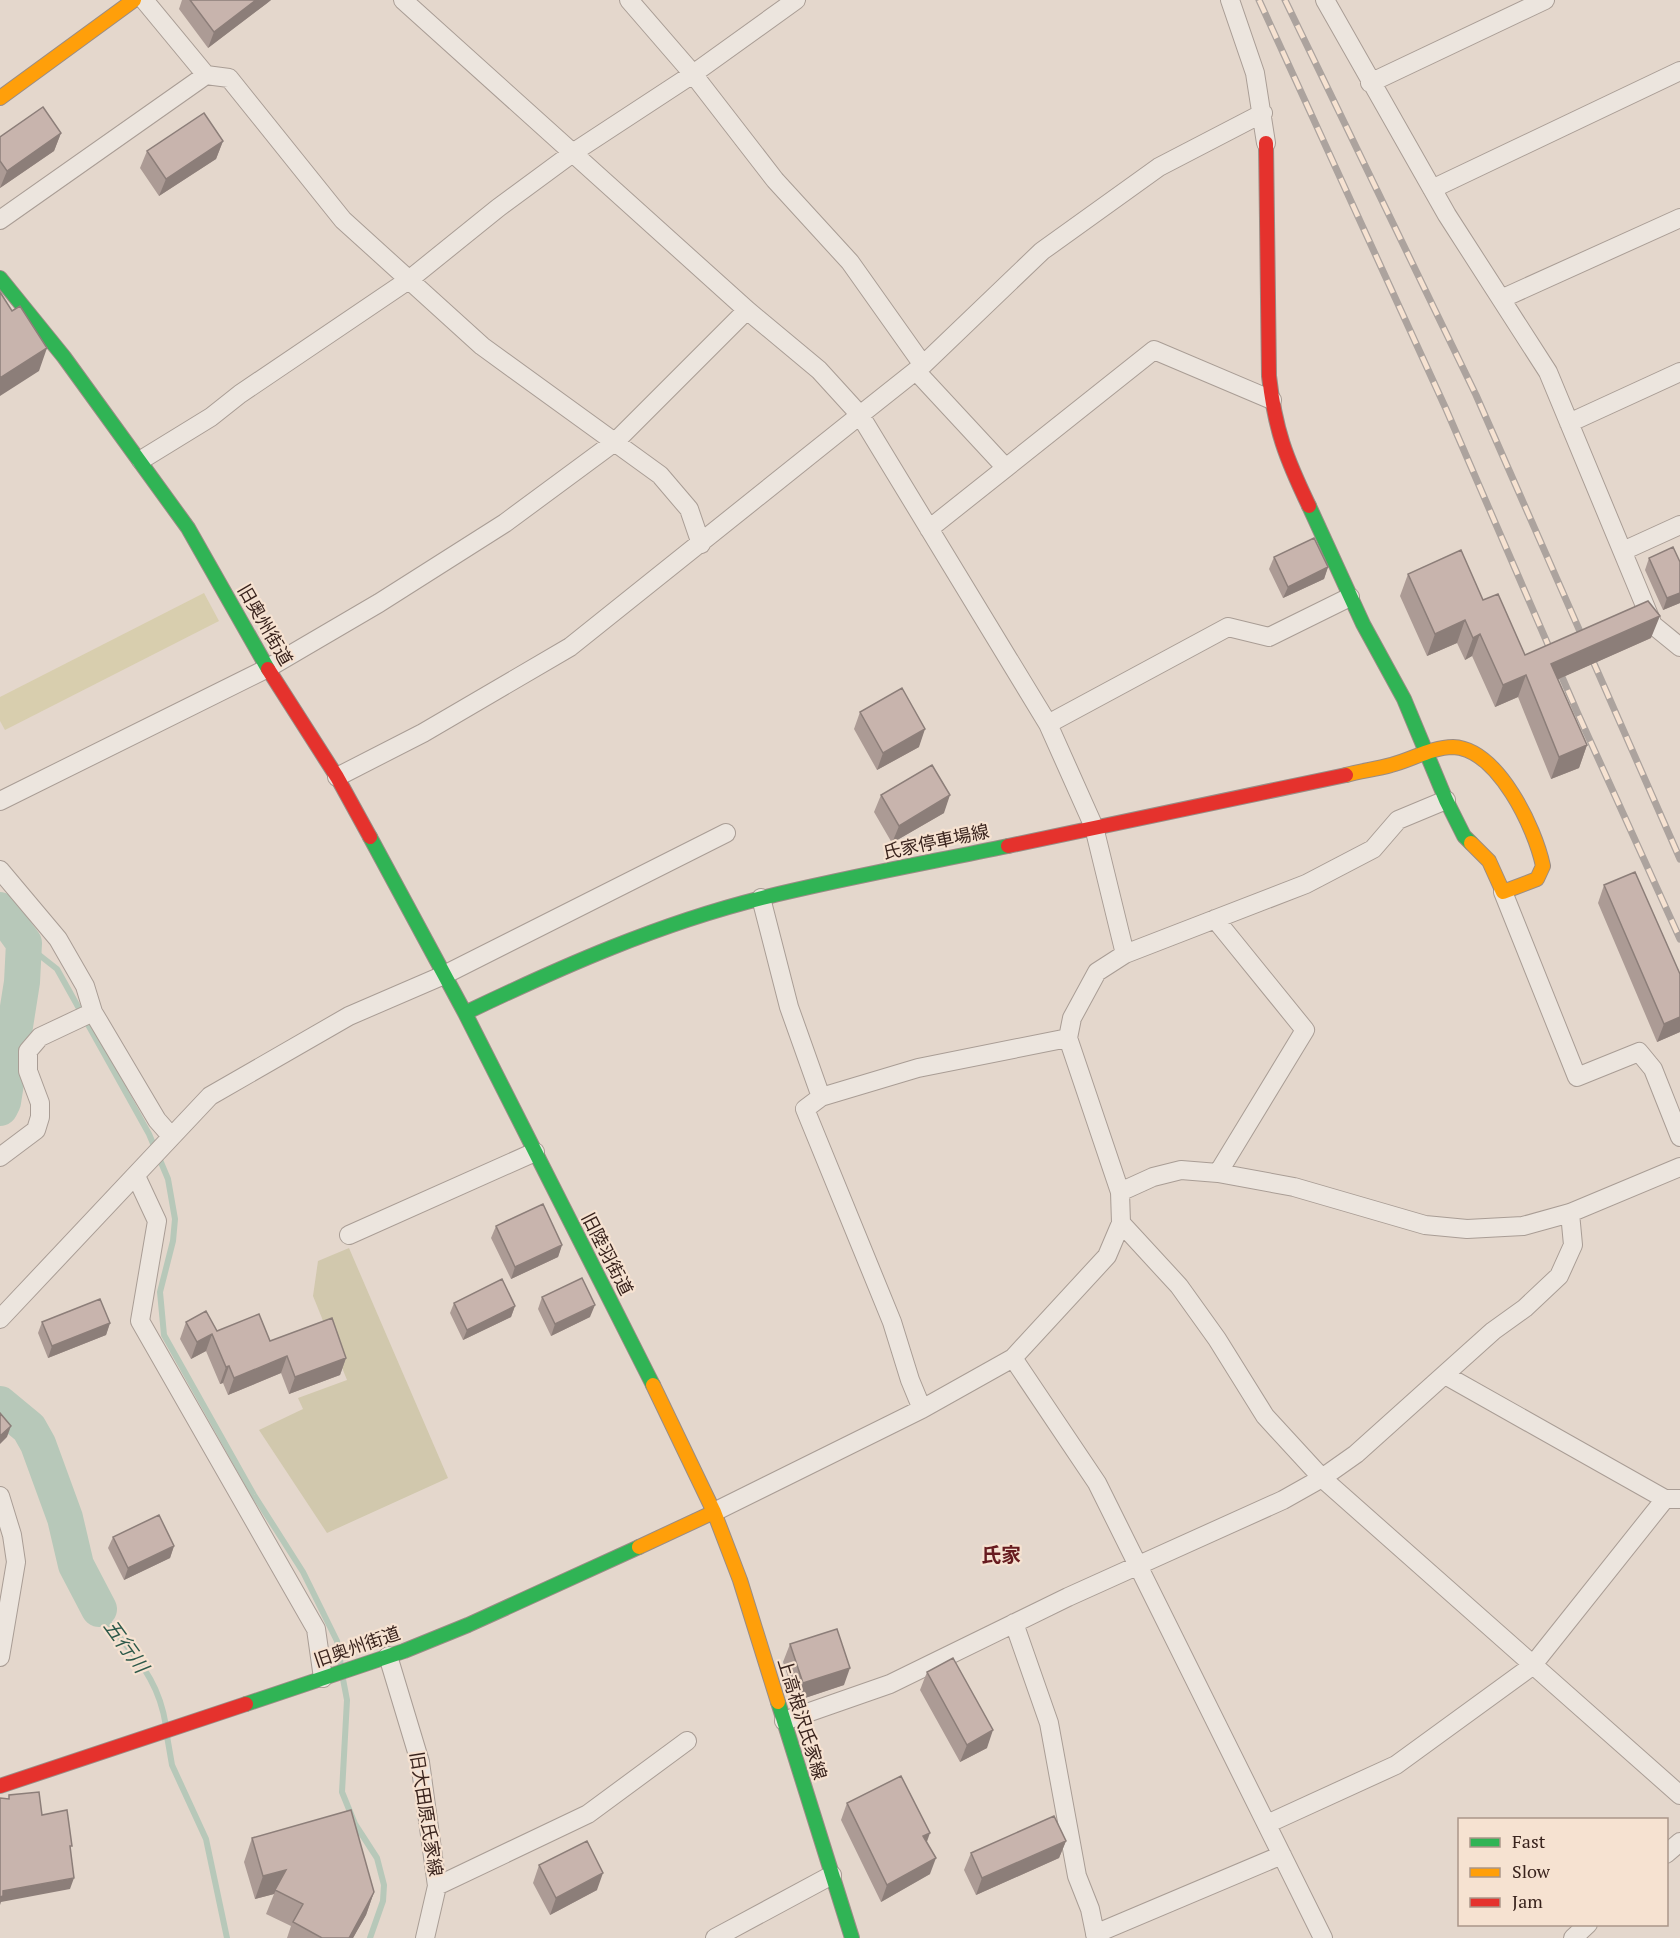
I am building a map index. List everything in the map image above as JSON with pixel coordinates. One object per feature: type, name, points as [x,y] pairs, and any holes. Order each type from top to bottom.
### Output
[{"type":"main road","points":[[0,98],[134,0]]},
{"type":"main road","points":[[1266,143],[1272,400],[1283,452],[1350,597],[1404,699],[1446,800],[1464,836],[1489,861],[1503,892]]},
{"type":"main road","name":"旧奥州街道","points":[[0,278],[64,357],[141,459],[188,528],[268,668],[337,777],[465,1013]]},
{"type":"main road","name":"氏家停車場線","points":[[465,1013],[554,970],[621,942],[761,898],[1429,755],[1452,747],[1470,750],[1501,777],[1514,795],[1544,866],[1538,879],[1503,892]]},
{"type":"main road","name":"旧陸羽街道","points":[[465,1013],[666,1410],[714,1512]]},
{"type":"main road","name":"旧奥州街道","points":[[0,1786],[388,1656],[468,1625],[714,1512]]},
{"type":"main road","name":"上高根沢氏家線","points":[[714,1512],[740,1580],[852,1938]]},
{"type":"street","points":[[144,0],[206,75]]},
{"type":"street","points":[[403,0],[747,310],[819,370],[860,415],[1048,724],[1094,827],[1125,954]]},
{"type":"street","points":[[629,0],[693,74],[775,180],[850,262],[920,368],[1006,468]]},
{"type":"street","points":[[141,459],[212,417],[240,394],[410,279],[498,208],[574,152],[693,74],[796,0]]},
{"type":"street","points":[[1230,0],[1255,74],[1266,143]]},
{"type":"street","points":[[1325,0],[1432,189],[1548,372],[1653,625],[1680,647]]},
{"type":"street","points":[[1370,83],[1545,0]]},
{"type":"street","points":[[1432,189],[1680,71]]},
{"type":"street","points":[[0,220],[206,75],[229,78],[343,220],[482,346],[660,475],[689,509],[701,544]]},
{"type":"street","points":[[337,777],[423,734],[570,647],[920,368],[1042,251],[1159,167],[1263,113]]},
{"type":"street","points":[[1501,299],[1680,218]]},
{"type":"street","points":[[0,801],[268,668],[379,603],[505,523],[616,441],[747,310]]},
{"type":"street","points":[[929,529],[1154,350],[1272,400]]},
{"type":"street","points":[[1569,423],[1680,372]]},
{"type":"street","points":[[1623,551],[1680,525]]},
{"type":"street","points":[[1048,724],[1228,627],[1269,637],[1350,597]]},
{"type":"street","points":[[714,1512],[922,1409],[1013,1358],[1107,1256],[1121,1223],[1120,1192],[1068,1038],[1072,1018],[1097,972],[1125,954],[1306,884],[1373,849],[1398,820],[1446,800]]},
{"type":"street","points":[[0,1319],[210,1095],[349,1016],[444,975],[726,833]]},
{"type":"street","points":[[0,870],[58,939],[85,986],[84,1016],[157,1120],[162,1147]]},
{"type":"street","points":[[1503,892],[1577,1077],[1639,1052],[1653,1069],[1680,1137]]},
{"type":"street","points":[[761,898],[789,1007],[820,1096]]},
{"type":"street","points":[[1215,919],[1305,1030],[1218,1173]]},
{"type":"street","points":[[0,1156],[36,1130],[40,1117],[40,1103],[28,1071],[28,1051],[40,1037],[84,1016]]},
{"type":"street","points":[[922,1409],[910,1380],[892,1322],[805,1110],[820,1096],[918,1068],[1068,1038]]},
{"type":"street","points":[[349,1235],[535,1152]]},
{"type":"street","points":[[1120,1192],[1153,1177],[1181,1170],[1218,1173],[1294,1186],[1425,1225],[1467,1229],[1523,1226],[1570,1213],[1680,1167]]},
{"type":"street","points":[[136,1176],[157,1221],[140,1321],[316,1629],[323,1678]]},
{"type":"street","points":[[784,1721],[880,1689],[1014,1623],[1272,1505],[1322,1478],[1356,1454],[1492,1331],[1525,1308],[1559,1276],[1573,1245],[1570,1213]]},
{"type":"street","points":[[1121,1223],[1179,1286],[1217,1339],[1265,1416],[1322,1478],[1680,1795]]},
{"type":"street","points":[[1013,1358],[1097,1483],[1323,1938]]},
{"type":"street","points":[[1267,1824],[1396,1765],[1532,1666],[1673,1499],[1445,1375]]},
{"type":"street","points":[[0,1496],[12,1535],[16,1562],[0,1657]]},
{"type":"street","points":[[1014,1623],[1049,1723],[1077,1876],[1090,1909],[1096,1936],[1282,1854]]},
{"type":"street","name":"旧大田原氏家線","points":[[388,1656],[420,1762],[437,1886],[426,1938]]},
{"type":"street","points":[[437,1886],[588,1814],[687,1741]]},
{"type":"street","points":[[1668,1852],[1680,1842]]},
{"type":"street","points":[[715,1938],[832,1875]]},
{"type":"street","points":[[1573,1938],[1586,1926]]},
{"type":"shaded area","points":[[204,593],[219,621],[5,730],[0,721],[0,697]]},
{"type":"shaded area","points":[[349,1248],[448,1478],[327,1533],[259,1430],[303,1409],[298,1398],[347,1380],[313,1296],[318,1261]]},
{"type":"building","points":[[190,0],[256,0],[214,32]]},
{"type":"building","points":[[43,107],[61,133],[7,171],[0,161],[0,137]]},
{"type":"building","points":[[204,113],[223,141],[166,179],[147,151]]},
{"type":"building","points":[[0,292],[12,311],[20,306],[47,348],[0,378]]},
{"type":"building","points":[[1314,538],[1328,567],[1288,587],[1274,557]]},
{"type":"building","points":[[1673,547],[1680,562],[1680,593],[1667,598],[1649,558]]},
{"type":"building","points":[[1461,550],[1483,600],[1498,594],[1525,655],[1648,601],[1660,616],[1551,664],[1587,745],[1559,757],[1526,675],[1503,685],[1480,634],[1473,638],[1465,620],[1435,634],[1408,574]]},
{"type":"building","points":[[902,688],[925,729],[883,753],[860,712]]},
{"type":"building","points":[[932,765],[950,795],[899,826],[881,795]]},
{"type":"building","points":[[1635,872],[1680,974],[1680,1017],[1664,1024],[1604,885]]},
{"type":"building","points":[[543,1204],[562,1245],[515,1267],[496,1226]]},
{"type":"building","points":[[582,1278],[595,1305],[555,1324],[542,1297]]},
{"type":"building","points":[[502,1279],[515,1306],[467,1330],[454,1303]]},
{"type":"building","points":[[100,1299],[110,1323],[52,1346],[42,1322]]},
{"type":"building","points":[[206,1311],[217,1331],[259,1314],[270,1341],[332,1318],[346,1358],[295,1377],[287,1356],[234,1378],[229,1366],[226,1367],[212,1334],[197,1342],[186,1322]]},
{"type":"building","points":[[0,1413],[11,1426],[0,1436]]},
{"type":"building","points":[[159,1515],[174,1546],[128,1568],[113,1537]]},
{"type":"building","points":[[837,1629],[850,1668],[803,1683],[790,1644]]},
{"type":"building","points":[[953,1658],[993,1730],[967,1745],[927,1672]]},
{"type":"building","points":[[901,1776],[930,1833],[923,1836],[936,1858],[887,1885],[847,1803]]},
{"type":"building","points":[[39,1792],[42,1815],[67,1810],[74,1878],[3,1891],[3,1896],[0,1897],[0,1798],[9,1799],[9,1795]]},
{"type":"building","points":[[351,1810],[374,1892],[349,1938],[322,1938],[293,1922],[303,1904],[275,1890],[286,1870],[263,1876],[252,1838]]},
{"type":"building","points":[[1054,1816],[1066,1841],[982,1878],[971,1853]]},
{"type":"building","points":[[587,1841],[603,1873],[556,1898],[539,1865]]},
{"type":"waterway","name":"五行川","points":[[0,910],[24,943],[22,982],[3,1102],[0,1108]]},
{"type":"waterway","points":[[24,943],[57,969],[149,1134],[168,1179],[175,1219],[173,1241],[160,1292],[164,1335],[254,1495],[303,1572],[337,1641],[341,1666]]},
{"type":"waterway","name":"五行川","points":[[0,1404],[29,1428],[38,1444],[65,1518],[76,1565],[99,1609]]},
{"type":"waterway","name":"五行川","points":[[99,1609],[148,1676],[162,1706],[166,1726]]},
{"type":"waterway","points":[[343,1679],[347,1700],[342,1792],[355,1824],[377,1858],[384,1885],[383,1901],[370,1938]]},
{"type":"waterway","name":"五行川","points":[[167,1736],[172,1765],[206,1839],[227,1938]]},
{"type":"railway","points":[[1259,0],[1446,409],[1578,714],[1680,939]]},
{"type":"railway","points":[[1285,0],[1476,395],[1680,859]]},
{"type":"traffic: fast","points":[[0,278],[64,357],[188,528],[268,669]]},
{"type":"traffic: fast","points":[[1309,506],[1363,624],[1404,699],[1446,800],[1464,836],[1471,843]]},
{"type":"traffic: fast","points":[[370,837],[465,1013],[653,1385]]},
{"type":"traffic: fast","points":[[465,1013],[610,948],[685,920],[762,898],[823,884],[1008,846]]},
{"type":"traffic: fast","points":[[246,1704],[404,1651],[468,1625],[639,1547]]},
{"type":"traffic: fast","points":[[778,1702],[852,1938]]},
{"type":"traffic: slow","points":[[0,98],[134,0]]},
{"type":"traffic: slow","points":[[1346,775],[1391,765],[1429,751],[1453,747],[1469,751],[1485,761],[1512,793],[1532,832],[1543,866],[1537,879],[1503,892],[1489,861],[1471,843]]},
{"type":"traffic: slow","points":[[653,1385],[714,1512],[740,1580],[778,1702]]},
{"type":"traffic: slow","points":[[639,1547],[714,1512]]},
{"type":"traffic: jam","points":[[1266,143],[1269,376],[1283,443],[1309,506]]},
{"type":"traffic: jam","points":[[268,669],[337,777],[370,837]]},
{"type":"traffic: jam","points":[[1008,846],[1346,775]]},
{"type":"traffic: jam","points":[[0,1786],[246,1704]]},
{"type":"district","name":"氏家","points":[[1001,1555]]}]
